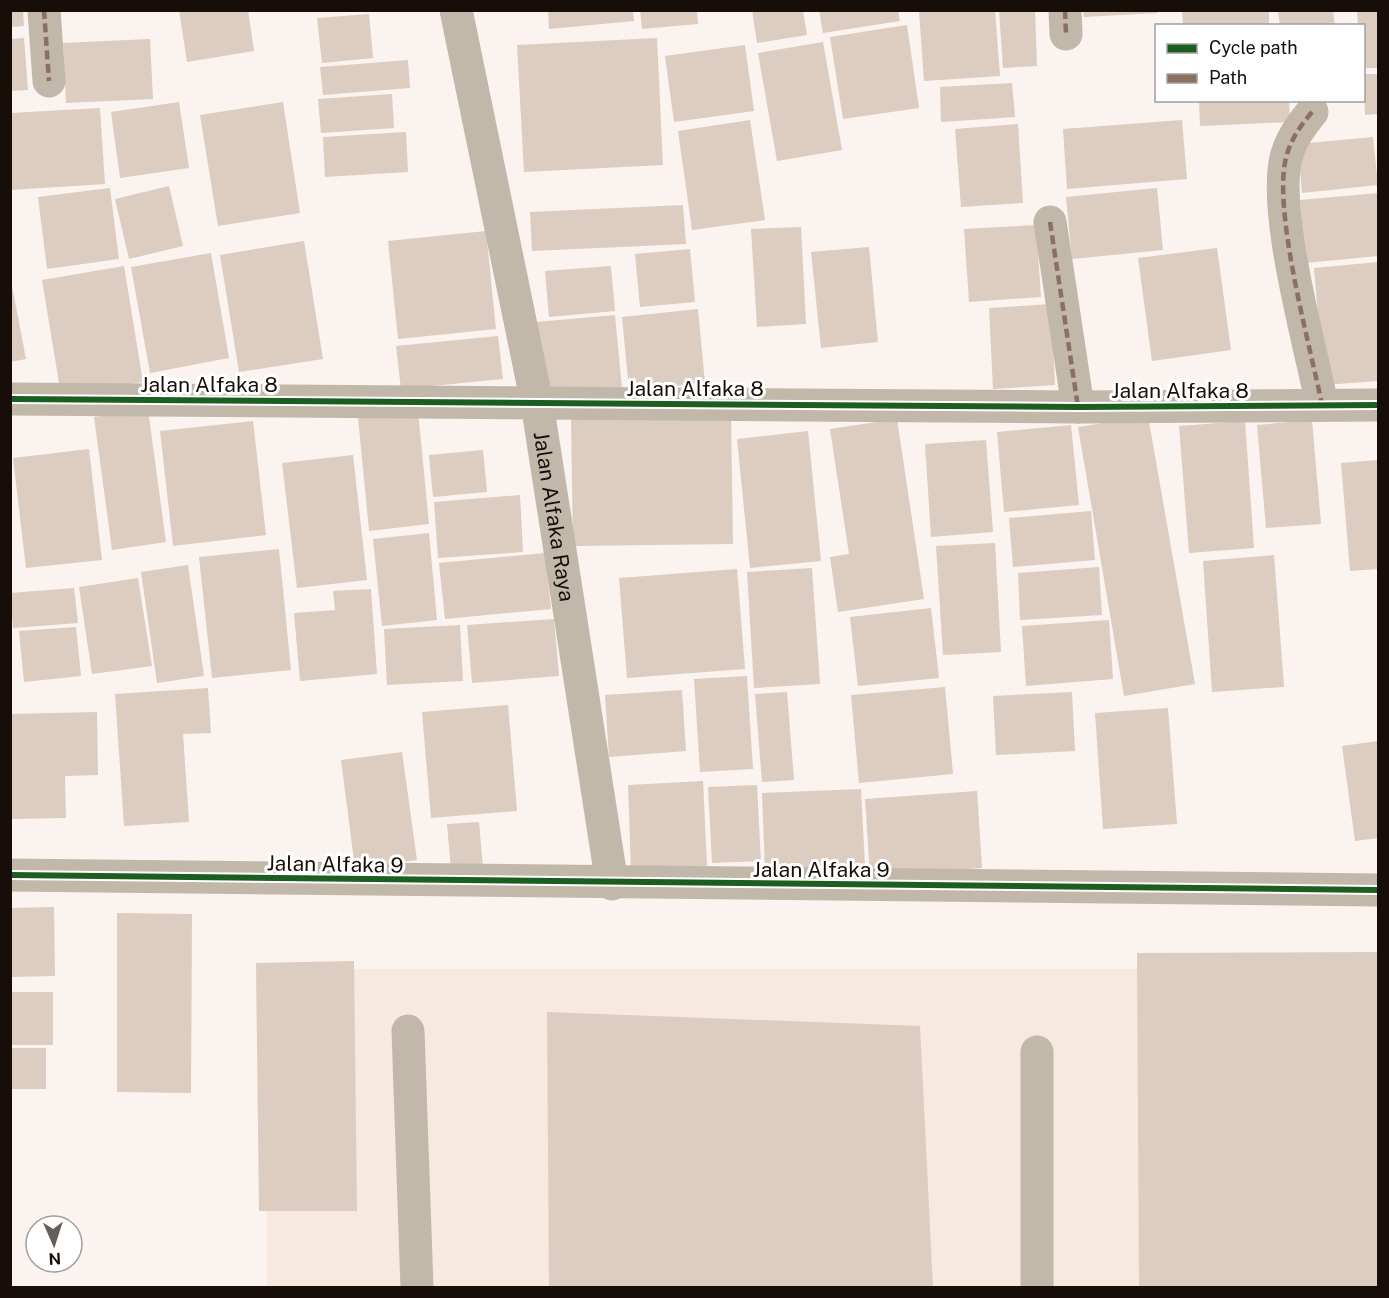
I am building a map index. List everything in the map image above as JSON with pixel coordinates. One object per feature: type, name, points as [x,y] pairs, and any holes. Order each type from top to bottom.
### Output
[{"type":"street","points":[[44,10],[50,81]]},
{"type":"street","name":"Jalan Alfaka Raya","points":[[456,10],[537,403],[612,884]]},
{"type":"street","points":[[1312,112],[1298,129],[1287,152],[1283,179],[1285,225],[1322,405]]},
{"type":"street","points":[[1050,222],[1078,407]]},
{"type":"street","name":"Jalan Alfaka 8","points":[[10,399],[1078,407],[1378,405]]},
{"type":"street","name":"Jalan Alfaka 9","points":[[10,876],[612,884],[1378,890]]},
{"type":"street","points":[[408,1031],[417,1287]]},
{"type":"street","points":[[1037,1052],[1038,1287]]},
{"type":"shaded area","points":[[266,969],[1378,969],[1378,1287],[267,1287]]},
{"type":"building","points":[[10,10],[23,10],[24,26],[10,27]]},
{"type":"building","points":[[179,10],[248,10],[254,51],[187,62]]},
{"type":"building","points":[[548,10],[633,10],[634,21],[549,29]]},
{"type":"building","points":[[640,10],[697,10],[698,24],[642,29]]},
{"type":"building","points":[[752,10],[803,10],[807,35],[757,43]]},
{"type":"building","points":[[819,10],[898,10],[900,21],[823,33]]},
{"type":"building","points":[[919,10],[995,10],[1000,76],[924,81]]},
{"type":"building","points":[[999,10],[1035,10],[1037,66],[1003,68]]},
{"type":"building","points":[[1083,10],[1158,10],[1158,13],[1084,17]]},
{"type":"building","points":[[1182,10],[1269,10],[1269,24],[1183,24]]},
{"type":"building","points":[[1278,10],[1333,10],[1335,24],[1280,24]]},
{"type":"building","points":[[1357,10],[1378,10],[1378,68],[1365,68],[1365,24],[1358,24]]},
{"type":"building","points":[[369,14],[373,58],[322,63],[317,18]]},
{"type":"building","points":[[907,25],[919,108],[843,119],[830,37]]},
{"type":"building","points":[[24,38],[28,90],[10,91],[10,39]]},
{"type":"building","points":[[657,38],[663,165],[524,172],[517,45]]},
{"type":"building","points":[[150,39],[153,99],[66,103],[63,43]]},
{"type":"building","points":[[823,42],[842,150],[777,161],[758,53]]},
{"type":"building","points":[[745,45],[754,111],[674,122],[665,56]]},
{"type":"building","points":[[408,60],[410,88],[323,95],[320,67]]},
{"type":"building","points":[[1365,74],[1378,74],[1378,114],[1365,115]]},
{"type":"building","points":[[1012,83],[1015,117],[941,122],[940,87]]},
{"type":"building","points":[[392,94],[394,128],[321,133],[318,99]]},
{"type":"building","points":[[179,102],[189,168],[120,178],[111,112]]},
{"type":"building","points":[[283,102],[300,213],[218,226],[200,115]]},
{"type":"building","points":[[1199,102],[1289,102],[1290,122],[1200,126]]},
{"type":"building","points":[[100,108],[105,184],[10,190],[10,113]]},
{"type":"building","points":[[750,120],[765,220],[692,230],[678,131]]},
{"type":"building","points":[[1182,120],[1187,179],[1067,189],[1063,129]]},
{"type":"building","points":[[1018,124],[1023,203],[961,207],[955,129]]},
{"type":"building","points":[[406,132],[408,172],[325,177],[323,137]]},
{"type":"building","points":[[1373,137],[1378,185],[1302,193],[1298,144]]},
{"type":"building","points":[[169,186],[183,246],[129,259],[115,199]]},
{"type":"building","points":[[110,188],[119,259],[47,269],[38,197]]},
{"type":"building","points":[[1157,188],[1163,250],[1072,259],[1066,197]]},
{"type":"building","points":[[1378,193],[1378,256],[1305,263],[1300,200]]},
{"type":"building","points":[[683,205],[686,244],[532,251],[530,212]]},
{"type":"building","points":[[1036,225],[1041,297],[969,302],[964,229]]},
{"type":"building","points":[[801,227],[806,324],[757,327],[751,229]]},
{"type":"building","points":[[486,231],[496,329],[398,339],[388,241]]},
{"type":"building","points":[[304,241],[323,359],[239,372],[220,255]]},
{"type":"building","points":[[869,247],[878,342],[821,348],[811,252]]},
{"type":"building","points":[[1217,248],[1231,350],[1152,361],[1138,258]]},
{"type":"building","points":[[690,249],[695,302],[640,307],[635,254]]},
{"type":"building","points":[[211,253],[229,358],[150,373],[131,267]]},
{"type":"building","points":[[1378,262],[1378,381],[1324,385],[1314,268]]},
{"type":"building","points":[[124,266],[143,382],[61,395],[42,280]]},
{"type":"building","points":[[611,266],[615,311],[549,317],[545,271]]},
{"type":"building","points":[[10,276],[26,359],[10,362]]},
{"type":"building","points":[[1051,304],[1055,385],[993,389],[989,308]]},
{"type":"building","points":[[698,309],[705,383],[629,390],[622,317]]},
{"type":"building","points":[[615,315],[622,389],[543,396],[536,322]]},
{"type":"building","points":[[498,336],[503,379],[401,389],[396,346]]},
{"type":"building","points":[[148,410],[166,542],[112,550],[94,417]]},
{"type":"building","points":[[418,411],[429,524],[369,531],[358,417]]},
{"type":"building","points":[[731,416],[733,544],[573,546],[571,419]]},
{"type":"building","points":[[1148,416],[1195,684],[1124,696],[1078,427]]},
{"type":"building","points":[[897,419],[924,599],[838,612],[830,557],[849,554],[830,429]]},
{"type":"building","points":[[1312,420],[1321,524],[1266,528],[1257,425]]},
{"type":"building","points":[[253,421],[266,535],[173,546],[160,431]]},
{"type":"building","points":[[1245,421],[1254,548],[1189,553],[1179,426]]},
{"type":"building","points":[[1071,425],[1079,505],[1004,512],[997,432]]},
{"type":"building","points":[[808,431],[821,561],[750,568],[737,439]]},
{"type":"building","points":[[986,440],[993,532],[931,537],[925,444]]},
{"type":"building","points":[[89,449],[102,560],[26,568],[13,458]]},
{"type":"building","points":[[483,450],[487,492],[433,497],[429,455]]},
{"type":"building","points":[[353,455],[367,580],[297,588],[282,463]]},
{"type":"building","points":[[1378,460],[1378,569],[1350,571],[1341,463]]},
{"type":"building","points":[[520,495],[523,552],[438,558],[434,502]]},
{"type":"building","points":[[1091,511],[1095,560],[1013,567],[1009,518]]},
{"type":"building","points":[[429,533],[437,620],[382,626],[373,539]]},
{"type":"building","points":[[995,543],[1001,652],[943,655],[936,546]]},
{"type":"building","points":[[279,549],[291,670],[212,678],[199,557]]},
{"type":"building","points":[[545,553],[551,609],[445,619],[439,563]]},
{"type":"building","points":[[1274,555],[1284,687],[1212,692],[1203,561]]},
{"type":"building","points":[[188,565],[204,676],[157,683],[141,572]]},
{"type":"building","points":[[1099,567],[1102,615],[1020,620],[1018,573]]},
{"type":"building","points":[[812,568],[820,684],[754,688],[747,572]]},
{"type":"building","points":[[737,569],[745,669],[627,678],[619,578]]},
{"type":"building","points":[[138,578],[152,666],[92,674],[79,587]]},
{"type":"building","points":[[74,588],[78,623],[13,628],[10,593]]},
{"type":"building","points":[[371,589],[377,674],[300,681],[294,613],[335,610],[333,591]]},
{"type":"building","points":[[931,608],[939,678],[858,686],[850,617]]},
{"type":"building","points":[[554,619],[559,676],[472,683],[467,625]]},
{"type":"building","points":[[1109,620],[1113,679],[1026,686],[1022,626]]},
{"type":"building","points":[[460,625],[463,681],[387,685],[384,629]]},
{"type":"building","points":[[76,627],[81,676],[24,682],[19,631]]},
{"type":"building","points":[[747,676],[753,769],[700,772],[694,679]]},
{"type":"building","points":[[945,687],[953,774],[859,783],[851,695]]},
{"type":"building","points":[[208,688],[211,733],[183,734],[189,822],[124,826],[115,694]]},
{"type":"building","points":[[682,690],[686,751],[609,757],[605,695]]},
{"type":"building","points":[[787,692],[794,780],[762,782],[755,694]]},
{"type":"building","points":[[1072,692],[1075,751],[996,755],[993,696]]},
{"type":"building","points":[[508,705],[517,811],[431,818],[422,712]]},
{"type":"building","points":[[1168,708],[1177,824],[1103,829],[1095,713]]},
{"type":"building","points":[[97,712],[98,775],[65,776],[66,818],[10,819],[10,714]]},
{"type":"building","points":[[1378,741],[1378,838],[1355,841],[1342,746]]},
{"type":"building","points":[[402,752],[417,860],[355,868],[341,760]]},
{"type":"building","points":[[703,781],[707,866],[631,870],[628,785]]},
{"type":"building","points":[[757,785],[761,861],[712,863],[708,787]]},
{"type":"building","points":[[861,789],[865,865],[765,870],[762,793]]},
{"type":"building","points":[[977,791],[982,868],[870,876],[865,799]]},
{"type":"building","points":[[479,822],[483,868],[451,870],[447,824]]},
{"type":"building","points":[[54,907],[55,976],[10,977],[10,908]]},
{"type":"building","points":[[117,913],[192,914],[191,1093],[117,1092]]},
{"type":"building","points":[[1378,952],[1378,1288],[1139,1288],[1137,953]]},
{"type":"building","points":[[354,961],[357,1211],[259,1211],[256,963]]},
{"type":"building","points":[[10,992],[53,992],[53,1045],[10,1045]]},
{"type":"building","points":[[547,1012],[920,1026],[933,1288],[549,1288]]},
{"type":"building","points":[[10,1048],[46,1048],[46,1089],[10,1089]]},
{"type":"marked path","points":[[44,10],[49,81]]},
{"type":"marked path","points":[[1065,10],[1066,34]]},
{"type":"marked path","points":[[1312,112],[1298,130],[1288,151],[1284,174],[1284,204],[1301,313],[1322,405]]},
{"type":"marked path","points":[[1050,222],[1078,407]]},
{"type":"cycle path","points":[[10,399],[1078,407],[1378,405]]},
{"type":"cycle path","points":[[10,875],[1378,890]]}]
